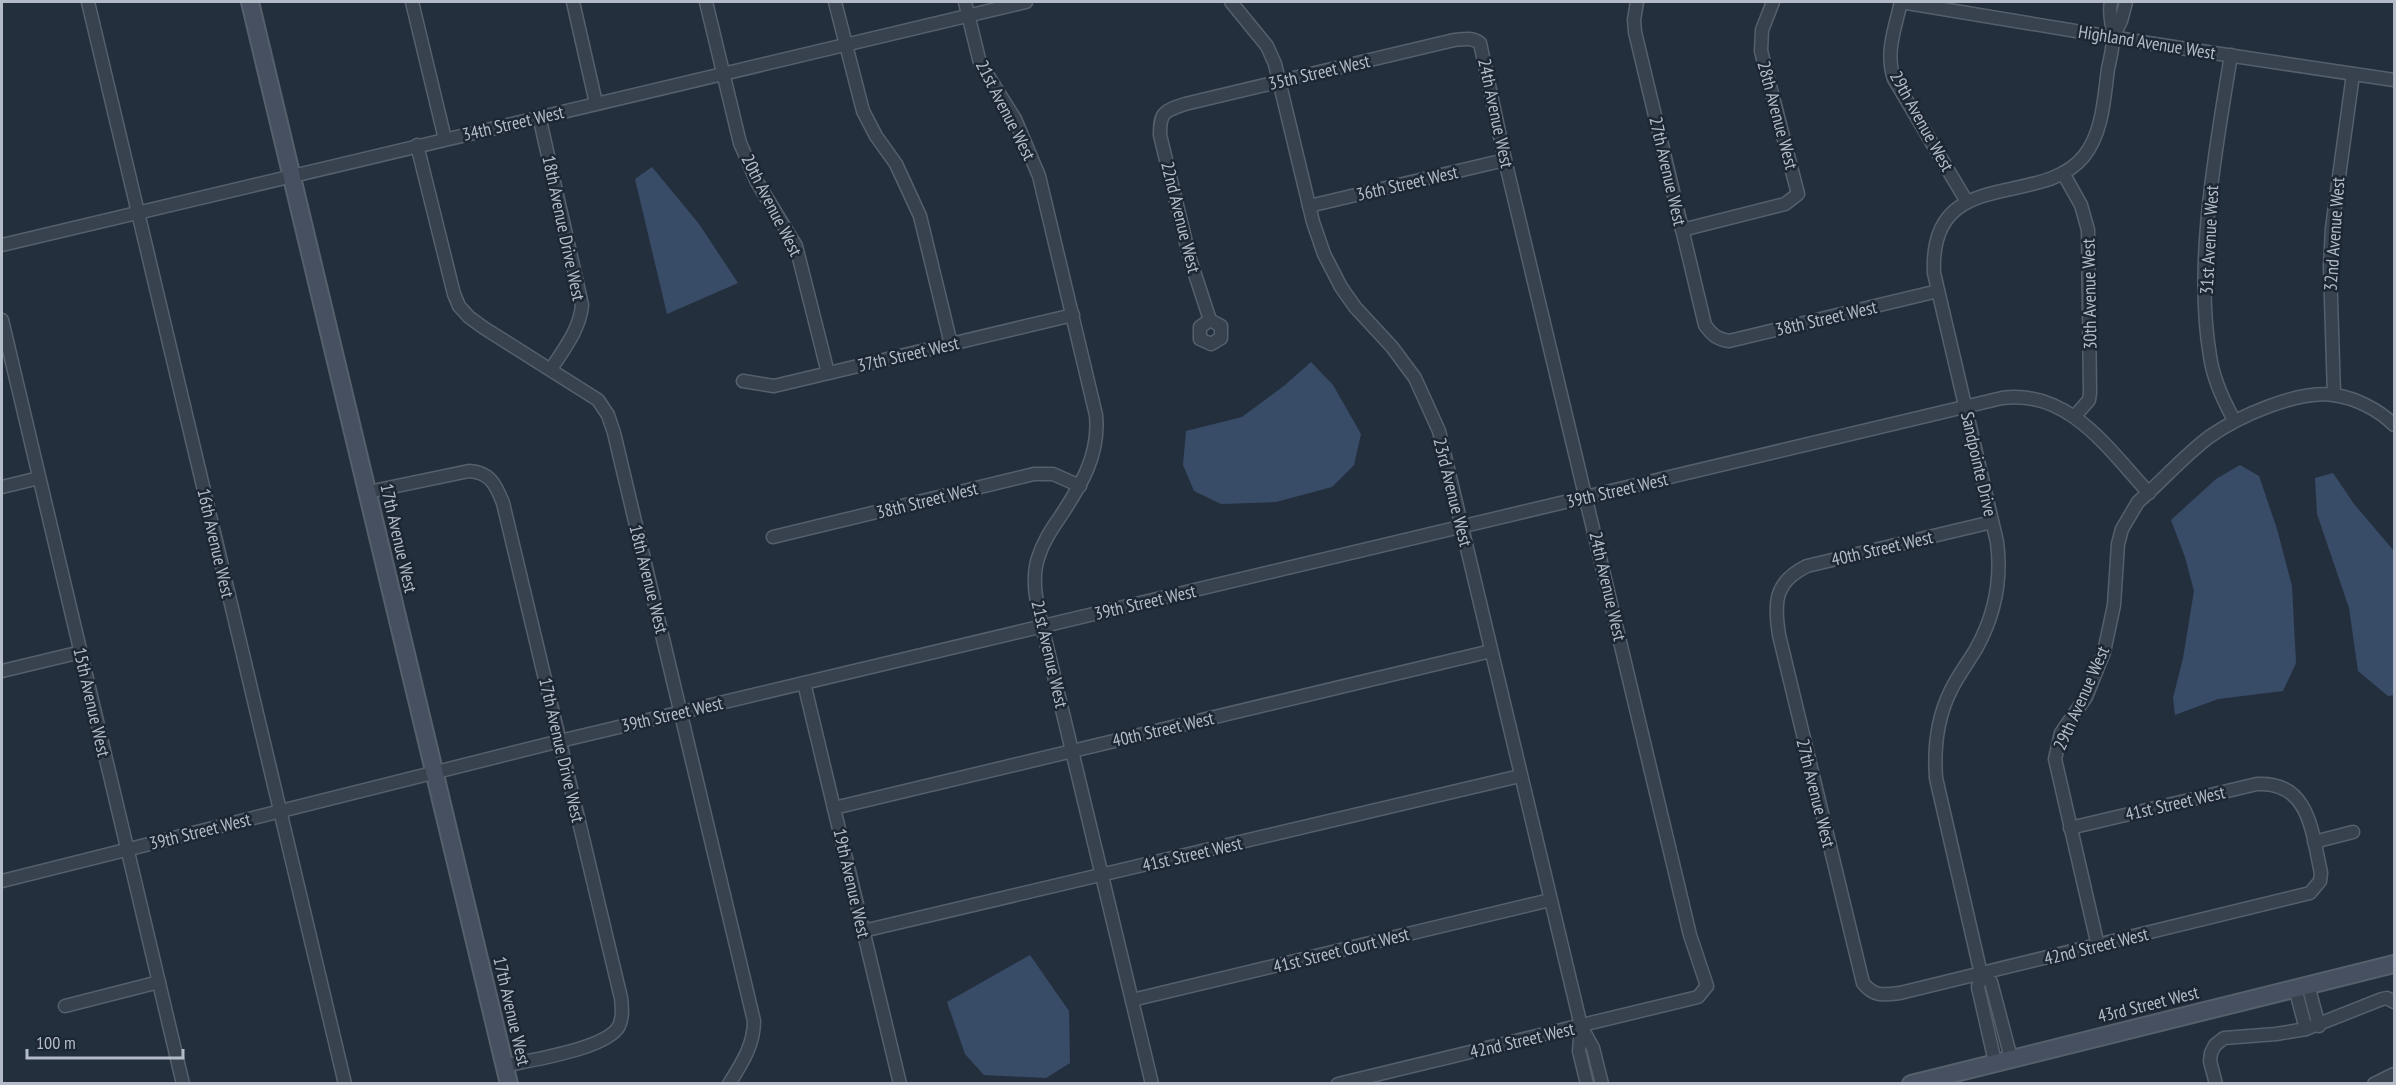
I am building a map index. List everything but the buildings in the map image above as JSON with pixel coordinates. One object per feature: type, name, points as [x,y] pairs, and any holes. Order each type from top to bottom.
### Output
[{"type":"street","name":"16th Avenue West","points":[[88,2],[345,1083]]},
{"type":"street","name":"17th Avenue West","points":[[250,2],[509,1083]]},
{"type":"street","points":[[412,2],[445,139]]},
{"type":"street","points":[[573,2],[596,103]]},
{"type":"street","name":"20th Avenue West","points":[[706,2],[734,124],[757,182],[796,246],[828,373]]},
{"type":"street","points":[[835,2],[863,111],[876,136],[896,164],[920,216],[951,344]]},
{"type":"street","name":"21st Avenue West","points":[[965,2],[980,63],[1015,119],[1039,176],[1097,423],[1096,442],[1090,466],[1080,486],[1045,539],[1038,558],[1035,583],[1042,626],[1152,1083]]},
{"type":"street","name":"34th Street West","points":[[2,245],[1026,2]]},
{"type":"street","name":"23rd Avenue West","points":[[1231,2],[1267,46],[1275,64],[1309,206],[1324,254],[1341,287],[1355,307],[1406,364],[1422,392],[1439,432],[1581,1026],[1593,1048],[1602,1083]]},
{"type":"street","name":"27th Avenue West","points":[[1637,2],[1635,32],[1705,326],[1714,336]]},
{"type":"street","name":"28th Avenue West","points":[[1682,230],[1785,204],[1798,194],[1761,51],[1762,30],[1773,2]]},
{"type":"street","name":"Highland Avenue West","points":[[1901,2],[2394,80]]},
{"type":"street","name":"29th Avenue West","points":[[1901,2],[1890,46],[1894,79],[1967,202]]},
{"type":"street","name":"Sandpointe Drive","points":[[2003,1060],[1978,987],[1981,974],[1938,790],[1935,753],[1945,704],[1956,680],[1983,635],[1996,597],[2000,566],[1966,406],[1938,291],[1934,264],[1937,243],[1948,219],[1967,202],[1978,197],[2050,179],[2063,173],[2083,158],[2098,131],[2113,37],[2109,9],[2111,2]]},
{"type":"street","name":"Sandpointe Drive","points":[[2113,37],[2121,21],[2126,2]]},
{"type":"street","name":"35th Street West","points":[[1164,114],[1170,109],[1185,104],[1454,40],[1467,38],[1476,40]]},
{"type":"street","name":"24th Avenue West","points":[[1476,40],[1484,52],[1506,160],[1690,935],[1697,960],[1707,981],[1707,986],[1703,991]]},
{"type":"street","name":"31st Avenue West","points":[[2231,55],[2213,174],[2206,275],[2210,357],[2223,400],[2234,420]]},
{"type":"street","name":"32nd Avenue West","points":[[2334,395],[2331,228],[2353,74]]},
{"type":"street","name":"22nd Avenue West","points":[[1164,114],[1160,118],[1160,135],[1190,259],[1210,320]]},
{"type":"street","name":"18th Avenue Drive West","points":[[539,116],[582,305],[580,320],[574,333],[551,369]]},
{"type":"street","name":"18th Avenue West","points":[[417,145],[448,276],[459,306],[484,328],[598,400],[608,415],[614,433],[754,1020],[754,1033],[750,1048],[729,1083]]},
{"type":"street","name":"36th Street West","points":[[1309,206],[1506,160]]},
{"type":"street","name":"30th Avenue West","points":[[2063,173],[2081,205],[2088,230],[2090,393],[2089,400],[2075,416]]},
{"type":"street","name":"38th Street West","points":[[1714,336],[1729,341],[1938,291]]},
{"type":"street","name":"37th Street West","points":[[743,381],[774,386],[1073,315]]},
{"type":"street","name":"15th Avenue West","points":[[2,320],[183,1083]]},
{"type":"street","points":[[2149,493],[2207,438],[2234,420],[2273,405],[2306,397],[2334,395],[2373,409],[2394,425]]},
{"type":"street","name":"39th Street West","points":[[2,881],[560,741],[2009,397],[2053,404],[2075,416],[2149,493]]},
{"type":"street","name":"17th Avenue Drive West","points":[[368,492],[469,471],[483,474],[494,483],[503,503],[621,998],[622,1016],[615,1032],[605,1040],[504,1066]]},
{"type":"street","name":"38th Street West","points":[[773,537],[1034,474],[1053,474],[1080,486]]},
{"type":"street","points":[[2,488],[39,478]]},
{"type":"street","name":"29th Avenue West","points":[[2098,946],[2055,768],[2055,750],[2061,733],[2086,698],[2104,652],[2114,605],[2118,544],[2122,529],[2138,502],[2149,493]]},
{"type":"street","name":"40th Street West","points":[[1781,588],[1791,576],[1807,566],[1992,522]]},
{"type":"street","name":"27th Avenue West","points":[[1781,588],[1776,601],[1779,635],[1861,979],[1872,993]]},
{"type":"street","name":"40th Street West","points":[[834,808],[1491,651]]},
{"type":"street","points":[[2,671],[81,652]]},
{"type":"street","name":"19th Avenue West","points":[[804,683],[900,1083]]},
{"type":"street","name":"41st Street West","points":[[863,931],[1520,776]]},
{"type":"street","name":"41st Street West","points":[[2070,828],[2257,784],[2282,788],[2291,793],[2305,808],[2314,842]]},
{"type":"street","points":[[2314,842],[2353,832]]},
{"type":"street","name":"42nd Street West","points":[[1872,993],[1881,996],[1900,993],[2310,893],[2317,888],[2321,873],[2314,842]]},
{"type":"street","name":"41st Street Court West","points":[[1132,1000],[1550,900]]},
{"type":"street","name":"43rd Street West","points":[[1911,1083],[2394,964]]},
{"type":"street","points":[[65,1006],[159,982]]},
{"type":"street","points":[[2302,986],[2319,1026]]},
{"type":"street","points":[[2302,986],[2306,1029]]},
{"type":"street","name":"42nd Street West","points":[[1338,1083],[1581,1026],[1698,996],[1703,991]]},
{"type":"street","points":[[2216,1083],[2210,1061],[2211,1053],[2219,1041],[2230,1036],[2250,1037],[2306,1029],[2319,1026],[2366,1004],[2387,998],[2394,1002]]},
{"type":"street","name":"23rd Avenue West","points":[[1581,1026],[1579,1051],[1587,1083]]},
{"type":"street","points":[[2374,1083],[2394,1074]]},
{"type":"water","points":[[652,167],[699,224],[738,283],[667,314],[635,179]]},
{"type":"water","points":[[1311,362],[1333,385],[1361,434],[1354,465],[1332,487],[1276,502],[1221,504],[1194,491],[1183,465],[1186,431],[1242,417]]},
{"type":"water","points":[[2240,465],[2259,476],[2277,529],[2292,586],[2296,663],[2283,691],[2218,699],[2175,715],[2173,698],[2183,658],[2194,591],[2185,557],[2171,520],[2216,479]]},
{"type":"water","points":[[2333,473],[2354,504],[2394,551],[2394,695],[2388,696],[2358,671],[2349,608],[2317,514],[2315,478]]},
{"type":"water","points":[[1030,955],[1069,1011],[1070,1063],[1046,1078],[984,1075],[965,1054],[947,1002]]}]
